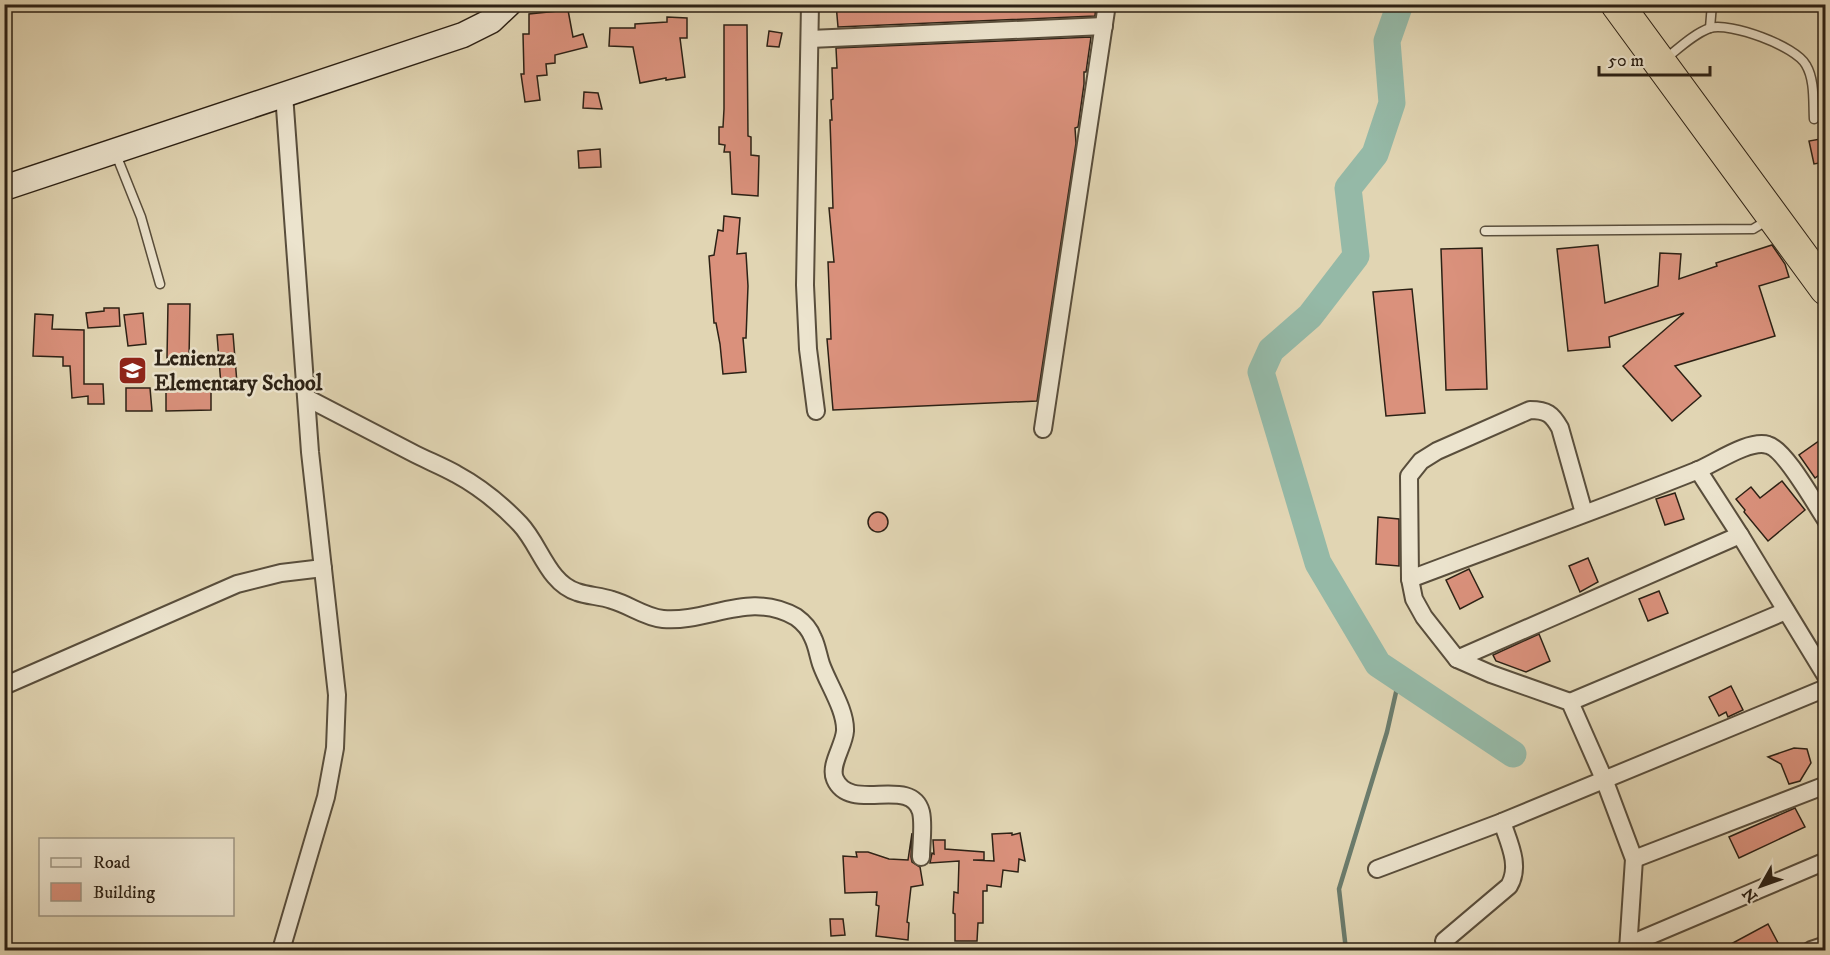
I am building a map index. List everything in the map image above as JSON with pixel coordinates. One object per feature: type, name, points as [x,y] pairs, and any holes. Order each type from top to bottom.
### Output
[{"type":"highway","points":[[1617,4],[1824,285]]},
{"type":"street","points":[[4,188],[464,35],[491,21],[509,4]]},
{"type":"street","points":[[810,4],[805,285],[808,349],[816,411]]},
{"type":"street","points":[[1043,429],[1107,4]]},
{"type":"street","points":[[810,39],[1104,26]]},
{"type":"street","points":[[281,951],[326,797],[335,748],[337,695],[310,452],[284,94]]},
{"type":"street","points":[[307,398],[483,490],[508,511],[524,529],[555,577],[568,589],[614,600],[651,617],[664,619],[686,618],[744,605],[775,609],[795,617],[806,626],[813,638],[826,678],[844,716],[845,731],[834,769],[835,779],[848,793],[906,796],[914,801],[921,811],[921,857]]},
{"type":"street","points":[[1584,513],[1560,429],[1553,416],[1545,410],[1530,410],[1437,451],[1421,461],[1410,476],[1410,579],[1414,598],[1424,617],[1456,658],[1491,674],[1570,702],[1786,611]]},
{"type":"street","points":[[1410,579],[1698,470],[1751,445],[1768,444],[1780,453],[1826,520]]},
{"type":"street","points":[[1698,470],[1826,676]]},
{"type":"street","points":[[1456,658],[1740,535]]},
{"type":"street","points":[[6,685],[237,584],[281,573],[323,568]]},
{"type":"street","points":[[1377,869],[1502,822],[1826,688]]},
{"type":"street","points":[[1570,702],[1604,779],[1634,859],[1628,948],[1826,861]]},
{"type":"street","points":[[1634,859],[1826,785]]},
{"type":"street","points":[[1444,940],[1509,886],[1515,876],[1515,866],[1502,822]]},
{"type":"street","points":[[1811,951],[1826,945]]},
{"type":"lane","points":[[1710,28],[1712,4]]},
{"type":"lane","points":[[1660,63],[1691,39],[1710,28],[1729,28],[1777,44],[1797,53],[1806,64],[1812,78],[1814,119]]},
{"type":"lane","points":[[115,151],[141,218],[160,284]]},
{"type":"lane","points":[[1485,231],[1753,229],[1773,216]]},
{"type":"building","points":[[836,4],[915,4],[916,9],[999,4],[1096,4],[1095,16],[838,27]]},
{"type":"building","points":[[568,10],[573,37],[583,34],[587,47],[555,55],[555,63],[546,64],[547,75],[537,76],[540,100],[525,102],[521,74],[524,74],[523,34],[529,34],[529,14]]},
{"type":"building","points":[[667,17],[687,18],[687,38],[680,38],[685,77],[640,83],[633,47],[609,46],[610,28],[635,28],[635,24],[667,22]]},
{"type":"building","points":[[724,25],[747,25],[748,136],[751,137],[751,155],[759,156],[758,196],[732,194],[730,152],[724,152],[725,145],[719,144],[719,127],[723,127],[724,109]]},
{"type":"building","points":[[769,31],[782,33],[779,47],[767,46]]},
{"type":"building","points":[[1091,37],[1086,72],[1084,72],[1078,127],[1075,128],[1076,143],[1037,401],[833,410],[827,339],[831,339],[828,262],[834,262],[829,208],[833,208],[830,120],[832,120],[831,100],[833,99],[832,68],[837,68],[836,48]]},
{"type":"building","points":[[584,92],[598,93],[602,109],[583,108]]},
{"type":"building","points":[[1820,139],[1825,162],[1814,164],[1809,141]]},
{"type":"building","points":[[600,149],[601,167],[579,168],[578,151]]},
{"type":"building","points":[[724,216],[740,218],[737,254],[746,253],[748,286],[746,338],[743,338],[746,372],[723,374],[720,344],[716,323],[714,323],[709,256],[714,255],[718,230],[723,231]]},
{"type":"building","points":[[1598,245],[1605,303],[1658,286],[1660,253],[1681,254],[1679,279],[1717,266],[1716,263],[1772,245],[1785,264],[1789,277],[1759,286],[1775,336],[1675,366],[1701,396],[1672,421],[1623,366],[1684,313],[1609,337],[1610,347],[1568,351],[1557,249]]},
{"type":"building","points":[[1482,248],[1487,389],[1446,390],[1441,249]]},
{"type":"building","points":[[1412,289],[1425,413],[1386,416],[1373,292]]},
{"type":"building","points":[[168,304],[190,304],[189,358],[167,358]]},
{"type":"building","points":[[104,308],[119,308],[120,326],[88,328],[86,313],[104,311]]},
{"type":"building","points":[[143,313],[146,344],[128,346],[124,315]]},
{"type":"building","points":[[35,314],[53,315],[52,329],[84,330],[84,384],[103,384],[104,404],[88,404],[88,396],[72,398],[70,366],[63,366],[63,357],[33,356]]},
{"type":"building","points":[[233,334],[237,383],[221,385],[217,335]]},
{"type":"building","points":[[211,387],[211,410],[166,411],[166,388]]},
{"type":"building","points":[[126,388],[150,388],[152,411],[126,411]]},
{"type":"building","points":[[1826,436],[1826,470],[1815,478],[1799,455]]},
{"type":"building","points":[[1782,481],[1805,510],[1768,541],[1736,499],[1751,487],[1760,498]]},
{"type":"building","points":[[1675,493],[1684,519],[1665,525],[1656,499]]},
{"type":"building","points":[[874,512],[882,512],[888,518],[888,526],[882,532],[874,532],[868,526],[868,518]]},
{"type":"building","points":[[1378,517],[1399,519],[1399,566],[1376,564]]},
{"type":"building","points":[[1588,558],[1598,582],[1580,592],[1569,566]]},
{"type":"building","points":[[1469,569],[1483,597],[1460,609],[1446,580]]},
{"type":"building","points":[[1659,591],[1668,613],[1648,621],[1639,599]]},
{"type":"building","points":[[1539,634],[1550,661],[1526,672],[1496,661],[1493,655]]},
{"type":"building","points":[[1731,686],[1743,710],[1728,717],[1726,712],[1719,716],[1709,697]]},
{"type":"building","points":[[1794,748],[1807,749],[1811,763],[1800,781],[1789,784],[1781,764],[1768,757]]},
{"type":"building","points":[[1795,808],[1805,827],[1739,858],[1729,837]]},
{"type":"building","points":[[912,833],[912,862],[920,867],[923,885],[911,887],[907,922],[909,923],[908,940],[876,936],[879,906],[876,905],[877,892],[845,893],[843,856],[857,857],[856,852],[868,852],[889,859],[908,860]]},
{"type":"building","points":[[1012,833],[1012,835],[1020,833],[1025,861],[1019,859],[1018,872],[1003,870],[1001,887],[987,885],[987,891],[983,891],[983,923],[978,923],[977,941],[955,941],[954,892],[958,893],[959,861],[930,863],[932,853],[934,854],[933,840],[945,840],[945,849],[984,852],[984,860],[973,860],[994,861],[992,834]]},
{"type":"building","points":[[830,919],[843,919],[845,935],[831,936]]},
{"type":"building","points":[[1768,924],[1778,943],[1774,945],[1777,951],[1718,951]]},
{"type":"waterway","points":[[1400,4],[1387,41],[1392,103],[1375,154],[1348,188],[1356,256],[1310,316],[1271,350],[1261,372],[1318,563],[1378,664],[1513,754]]},
{"type":"waterway","points":[[1346,950],[1339,889],[1387,732],[1399,679]]},
{"type":"place","name":"Lenienza Elementary School","points":[[133,371]]}]
